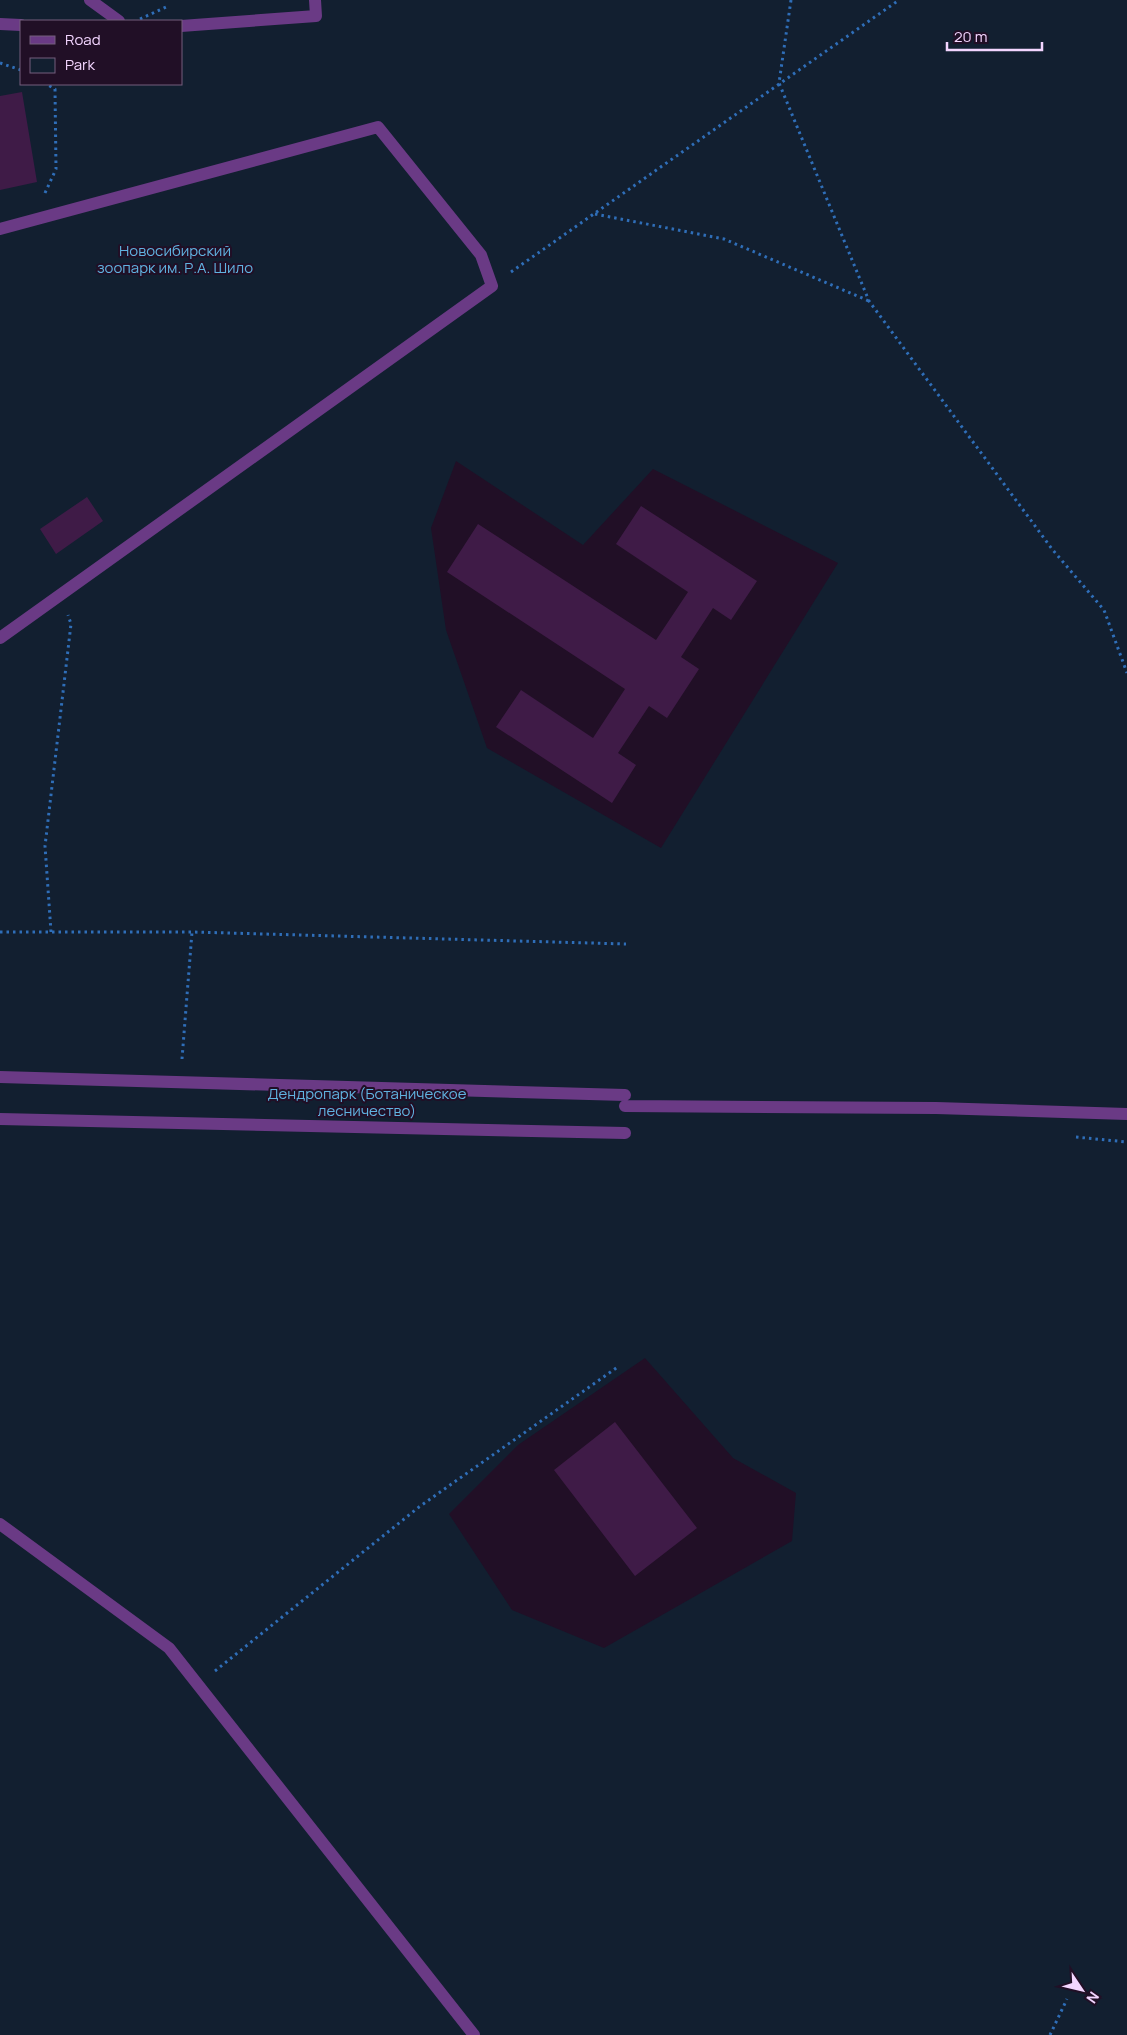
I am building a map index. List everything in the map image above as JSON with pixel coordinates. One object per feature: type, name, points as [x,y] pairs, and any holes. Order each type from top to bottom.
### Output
[{"type":"street","points":[[90,0],[118,20]]},
{"type":"street","points":[[315,0],[316,16]]},
{"type":"street","points":[[316,16],[326,0]]},
{"type":"street","points":[[182,26],[316,16]]},
{"type":"street","points":[[0,24],[20,24]]},
{"type":"street","points":[[0,229],[378,128],[481,254],[492,286],[0,638]]},
{"type":"street","points":[[0,1077],[180,1082],[625,1101],[1127,1114]]},
{"type":"street","points":[[0,1119],[625,1133]]},
{"type":"street","points":[[0,1524],[169,1648],[474,2035]]},
{"type":"path","points":[[791,0],[780,83],[869,301],[1052,549],[1104,610],[1127,673]]},
{"type":"path","points":[[492,286],[899,0]]},
{"type":"path","points":[[137,20],[168,6]]},
{"type":"path","points":[[0,63],[20,70]]},
{"type":"path","points":[[45,195],[56,169],[55,89],[48,85]]},
{"type":"path","points":[[594,214],[724,239],[869,301]]},
{"type":"path","points":[[51,932],[45,846],[72,624],[61,595]]},
{"type":"path","points":[[0,932],[192,932],[626,944]]},
{"type":"path","points":[[180,1082],[192,932]]},
{"type":"path","points":[[198,1685],[419,1507],[619,1366]]},
{"type":"path","points":[[1050,2035],[1068,1999]]},
{"type":"green space","name":"Дендропарк (Ботаническое лесничество)","points":[[0,0],[1127,0],[1127,2035],[0,2035]],"holes":[[[456,461],[583,545],[653,469],[838,563],[661,848],[487,748],[446,630],[431,528]],[[645,1358],[733,1458],[796,1493],[792,1541],[604,1648],[512,1610],[449,1514],[518,1445]]]},
{"type":"building","points":[[22,92],[37,182],[0,190],[0,96]]},
{"type":"building","points":[[87,497],[103,521],[56,554],[40,529]]},
{"type":"building","points":[[641,506],[757,581],[731,620],[713,608],[681,657],[699,669],[667,718],[649,706],[618,753],[636,765],[612,803],[496,727],[521,690],[593,738],[625,689],[447,572],[478,524],[656,640],[688,592],[616,544]]},
{"type":"building","points":[[615,1422],[697,1528],[635,1576],[554,1470]]},
{"type":"park label","name":"Новосибирский зоопарк им. Р.А. Шило","points":[[175,260]]}]
